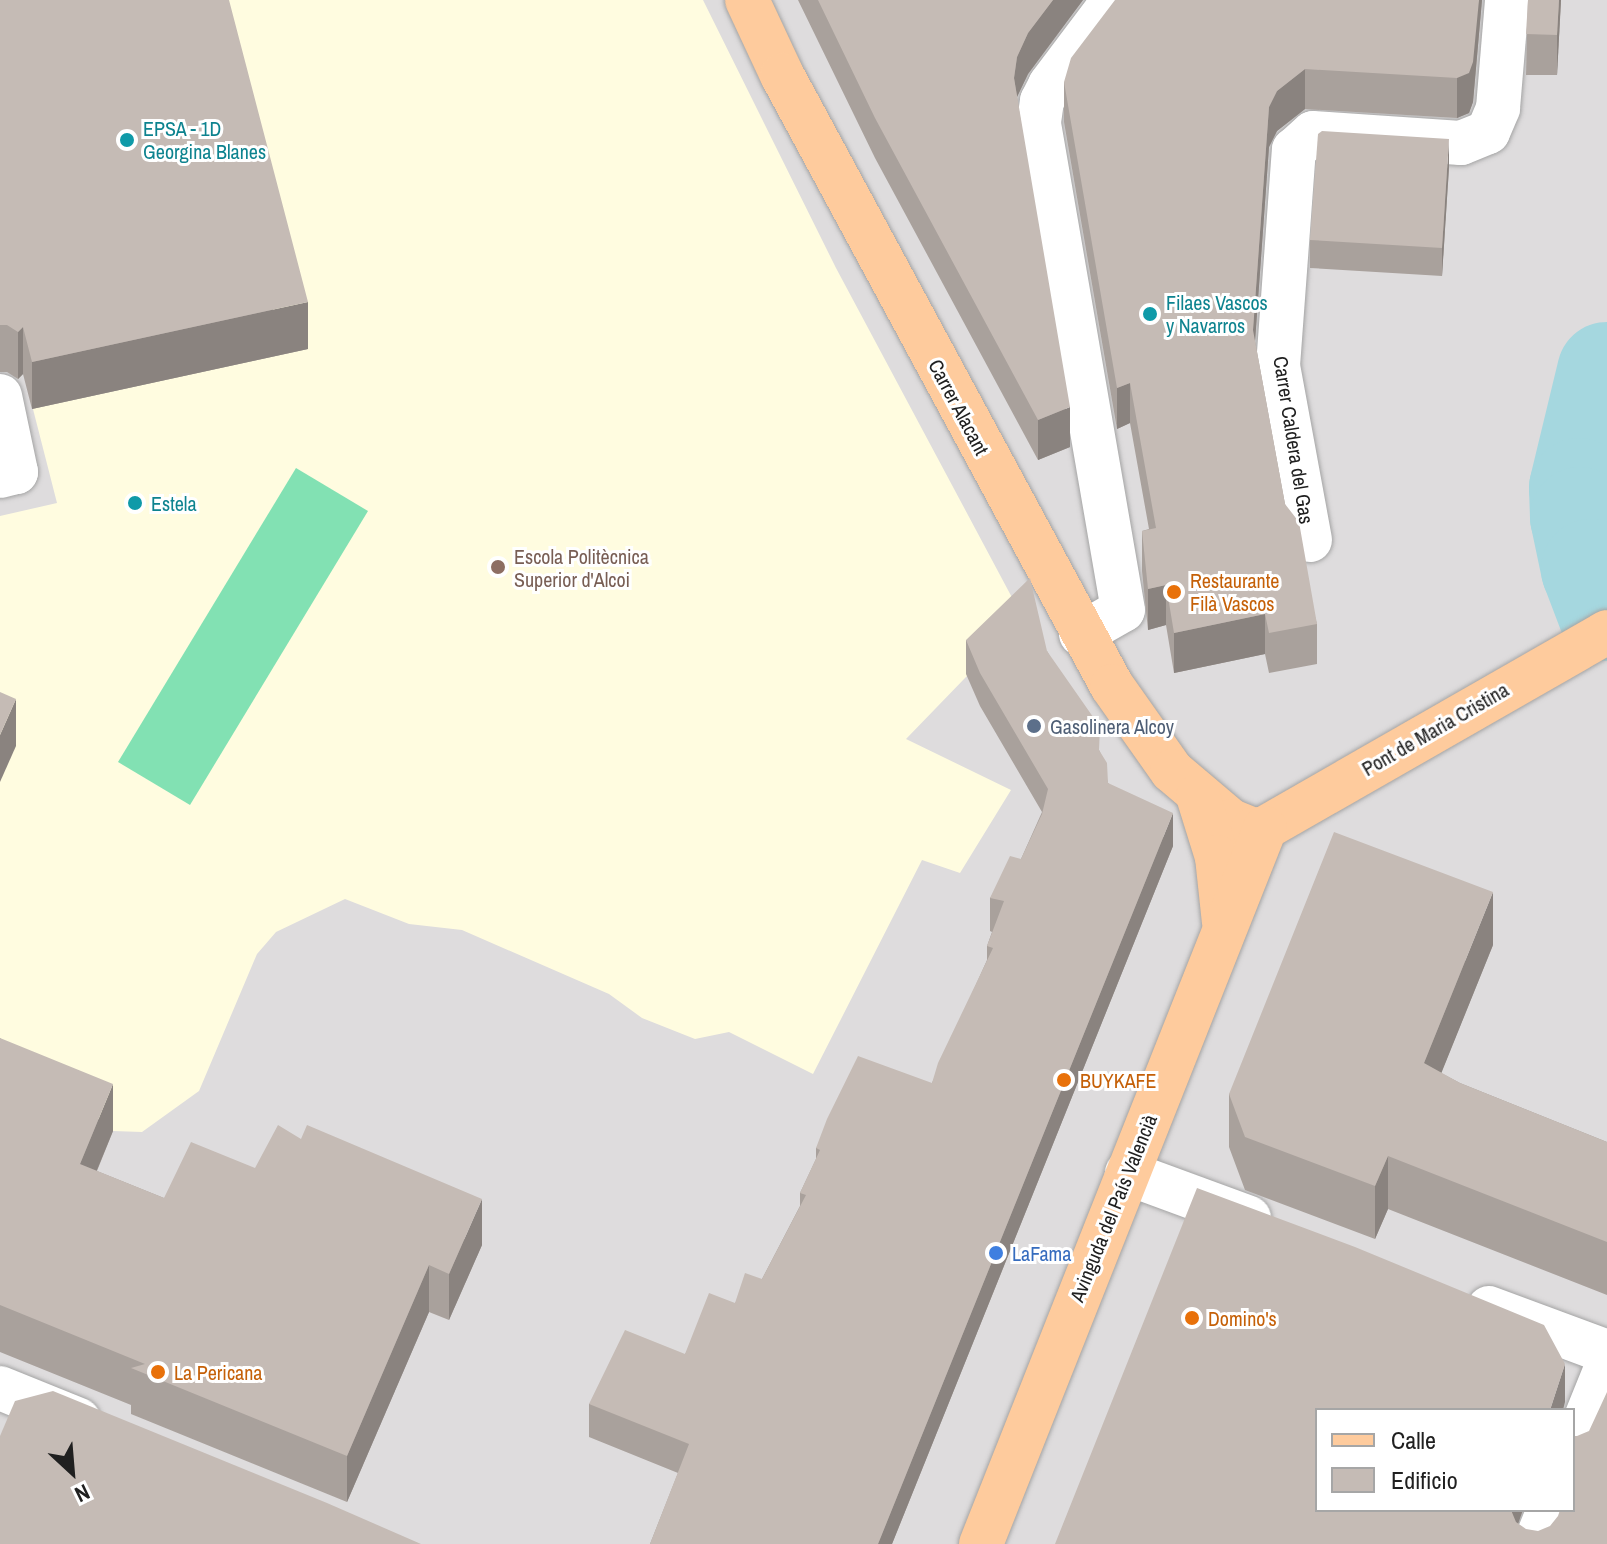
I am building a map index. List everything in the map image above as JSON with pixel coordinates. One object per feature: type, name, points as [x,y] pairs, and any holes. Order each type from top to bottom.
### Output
[{"type":"main road","name":"Carrer Alacant","points":[[747,0],[782,75],[1081,634],[1143,733],[1172,771],[1231,821],[1253,830],[1265,828]]},
{"type":"main road","name":"Pont de Maria Cristina","points":[[1265,828],[1607,632]]},
{"type":"main road","name":"Carrer Alacant","points":[[1198,796],[1217,857],[1225,926]]},
{"type":"main road","name":"Avinguda del País Valencià","points":[[981,1544],[1265,828]]},
{"type":"street","points":[[1081,634],[1123,610],[1039,122],[1042,101],[1050,85],[1114,0]]},
{"type":"street","name":"Carrer Caldera del Gas","points":[[1310,540],[1278,366],[1294,150],[1313,133],[1461,143],[1488,132],[1498,108],[1507,0]]},
{"type":"street","points":[[0,396],[8,474]]},
{"type":"street","points":[[1127,1173],[1282,1231]]},
{"type":"street","points":[[1445,1291],[1607,1352]]},
{"type":"street","points":[[1575,1445],[1607,1366]]},
{"type":"street","points":[[4,1402],[117,1436]]},
{"type":"street","points":[[1535,1544],[1548,1512]]},
{"type":"shaded area","points":[[0,0],[1607,0],[1607,1544],[0,1544]]},
{"type":"shaded area","name":"Escola Politècnica Superior d'Alcoi","points":[[0,0],[703,0],[836,268],[1023,618],[906,739],[1011,790],[960,873],[922,860],[813,1074],[729,1032],[695,1039],[642,1018],[609,994],[462,930],[409,924],[345,899],[276,932],[257,954],[199,1091],[142,1132],[113,1131],[0,1085],[0,516],[57,503],[0,280]]},
{"type":"green space","points":[[296,468],[368,511],[190,805],[118,762]]},
{"type":"building","name":"EPSA - 1D Georgina Blanes","points":[[0,0],[229,0],[308,302],[32,362],[23,327],[18,332],[7,325],[0,325]]},
{"type":"building","points":[[818,0],[1053,0],[1028,33],[1017,57],[1014,78],[1070,407],[1038,420],[875,118]]},
{"type":"building","points":[[1115,0],[1479,0],[1473,62],[1469,73],[1457,78],[1305,69],[1277,91],[1269,107],[1253,330],[1285,504],[1299,522],[1317,624],[1269,633],[1265,614],[1174,633],[1166,585],[1148,589],[1142,531],[1156,528],[1130,383],[1117,388],[1064,82],[1071,58]]},
{"type":"building","points":[[1528,0],[1559,0],[1557,35],[1526,34]]},
{"type":"building","points":[[1322,131],[1449,139],[1442,248],[1310,240],[1318,134]]},
{"type":"building","points":[[1030,578],[1047,651],[1100,727],[1099,750],[1107,763],[1108,783],[1173,813],[878,1544],[650,1544],[689,1444],[589,1404],[625,1330],[685,1354],[709,1293],[735,1303],[745,1273],[762,1279],[806,1195],[800,1193],[820,1150],[816,1148],[858,1056],[932,1083],[938,1063],[993,948],[987,946],[1004,901],[990,898],[1010,856],[1021,859],[1042,814],[1048,789],[980,673],[966,640]]},
{"type":"building","points":[[0,692],[16,699],[0,735]]},
{"type":"building","points":[[1334,832],[1493,892],[1424,1063],[1460,1083],[1607,1142],[1607,1242],[1388,1156],[1375,1186],[1245,1137],[1229,1094]]},
{"type":"building","points":[[0,1038],[113,1084],[80,1164],[164,1198],[191,1142],[255,1168],[278,1125],[301,1139],[307,1125],[482,1199],[449,1274],[429,1265],[347,1456],[131,1368],[145,1364],[0,1305]]},
{"type":"building","points":[[1197,1188],[1355,1247],[1544,1325],[1565,1364],[1551,1408],[1315,1408],[1315,1512],[1512,1512],[1516,1522],[1526,1529],[1538,1531],[1550,1526],[1559,1512],[1575,1512],[1575,1436],[1589,1431],[1607,1392],[1607,1544],[1055,1544]]},
{"type":"building","points":[[53,1391],[421,1544],[0,1544],[0,1436],[15,1401]]},
{"type":"waterway","points":[[1607,372],[1579,488],[1580,517],[1591,569],[1607,611]]},
{"type":"place","name":"EPSA - 1D Georgina Blanes","points":[[127,140]]},
{"type":"place","name":"Filaes Vascos y Navarros","points":[[1150,314]]},
{"type":"place","name":"Estela","points":[[135,503]]},
{"type":"place","name":"Escola Politècnica Superior d'Alcoi","points":[[498,567]]},
{"type":"place","name":"Restaurante Filà Vascos","points":[[1174,592]]},
{"type":"place","name":"Gasolinera Alcoy","points":[[1034,726]]},
{"type":"place","name":"BUYKAFE","points":[[1064,1080]]},
{"type":"place","name":"LaFama","points":[[996,1253]]},
{"type":"place","name":"Domino's","points":[[1192,1318]]},
{"type":"place","name":"La Pericana","points":[[158,1372]]}]
